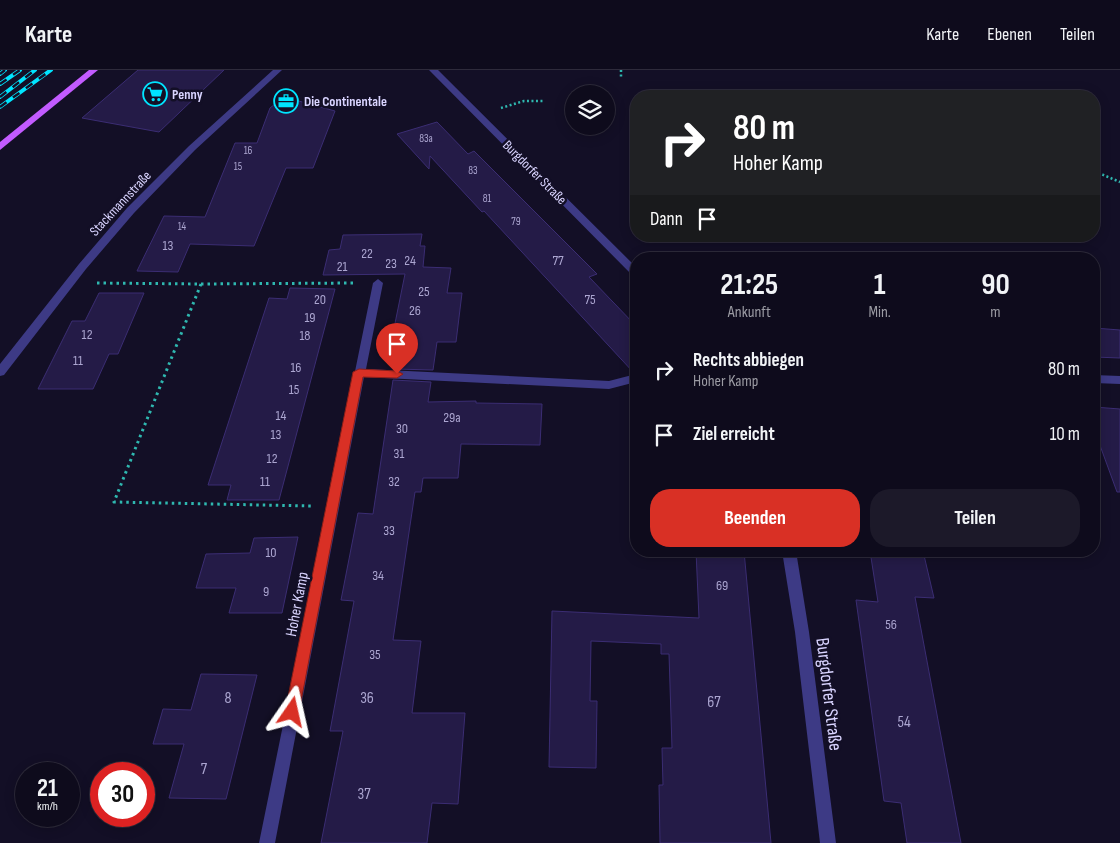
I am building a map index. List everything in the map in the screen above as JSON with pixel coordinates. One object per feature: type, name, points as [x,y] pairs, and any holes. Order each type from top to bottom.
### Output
[{"type":"main road","points":[[0,147],[94,70]]},
{"type":"street","name":"Stackmannstraße","points":[[2,366],[112,230],[158,181],[278,70]]},
{"type":"street","name":"Burgdorfer Straße","points":[[433,70],[630,268]]},
{"type":"street","name":"Hoher Kamp","points":[[267,843],[378,283]]},
{"type":"street","points":[[359,372],[609,385],[630,380]]},
{"type":"street","points":[[1100,379],[1120,380]]},
{"type":"street","name":"Burgdorfer Straße","points":[[790,557],[802,632],[828,843]]},
{"type":"path","points":[[621,70],[621,80]]},
{"type":"path","points":[[479,116],[524,101],[544,101]]},
{"type":"path","points":[[1100,174],[1120,182]]},
{"type":"path","points":[[69,282],[201,284],[378,283]]},
{"type":"path","points":[[201,284],[114,502],[333,506]]},
{"type":"building","name":"Penny","points":[[138,70],[224,70],[159,132],[82,118]]},
{"type":"building","points":[[284,97],[335,111],[313,168],[286,168],[254,246],[190,244],[178,272],[137,271],[164,216],[205,217],[235,143],[257,143],[270,108]]},
{"type":"building","points":[[437,122],[468,154],[474,151],[597,274],[589,277],[630,320],[630,369],[484,211],[482,212],[430,156],[429,169],[397,134]]},
{"type":"building","points":[[422,234],[420,246],[425,246],[423,267],[451,268],[447,293],[462,293],[456,342],[437,342],[433,370],[395,369],[396,358],[388,358],[405,274],[323,275],[329,250],[340,249],[343,235]]},
{"type":"building","points":[[290,288],[335,289],[279,500],[227,500],[231,485],[208,485],[269,298],[287,299]]},
{"type":"building","points":[[99,293],[144,293],[118,354],[109,354],[93,389],[38,389],[72,321],[85,321]]},
{"type":"building","points":[[1100,328],[1120,330],[1120,358],[1100,357]]},
{"type":"building","points":[[393,380],[431,382],[428,402],[476,401],[476,403],[542,404],[540,445],[461,444],[458,478],[423,478],[421,492],[415,492],[393,640],[421,641],[412,713],[465,713],[458,804],[432,803],[427,843],[321,843],[343,731],[330,731],[354,601],[341,600],[358,513],[373,514]]},
{"type":"building","points":[[1100,407],[1120,409],[1120,492],[1117,492],[1100,445]]},
{"type":"building","points":[[298,537],[282,613],[229,613],[236,588],[196,588],[206,554],[250,553],[254,538]]},
{"type":"building","points":[[696,557],[745,557],[771,843],[660,843],[659,785],[663,785],[662,748],[672,748],[669,654],[661,654],[661,644],[591,641],[590,701],[597,701],[596,768],[549,767],[552,611],[699,618]]},
{"type":"building","points":[[871,557],[924,557],[934,598],[915,597],[961,843],[907,843],[901,803],[884,801],[856,600],[878,602]]},
{"type":"building","points":[[201,674],[257,675],[226,799],[169,798],[184,744],[153,744],[163,709],[191,710]]},
{"type":"railway","points":[[0,74],[5,70]]},
{"type":"railway","points":[[0,84],[20,70]]},
{"type":"railway","points":[[0,97],[35,70]]},
{"type":"railway","points":[[0,107],[51,70]]},
{"type":"place","name":"Penny","points":[[155,94]]},
{"type":"place","name":"Die Continentale","points":[[286,101]]},
{"type":"route","points":[[292,712],[359,372],[397,374]]}]
